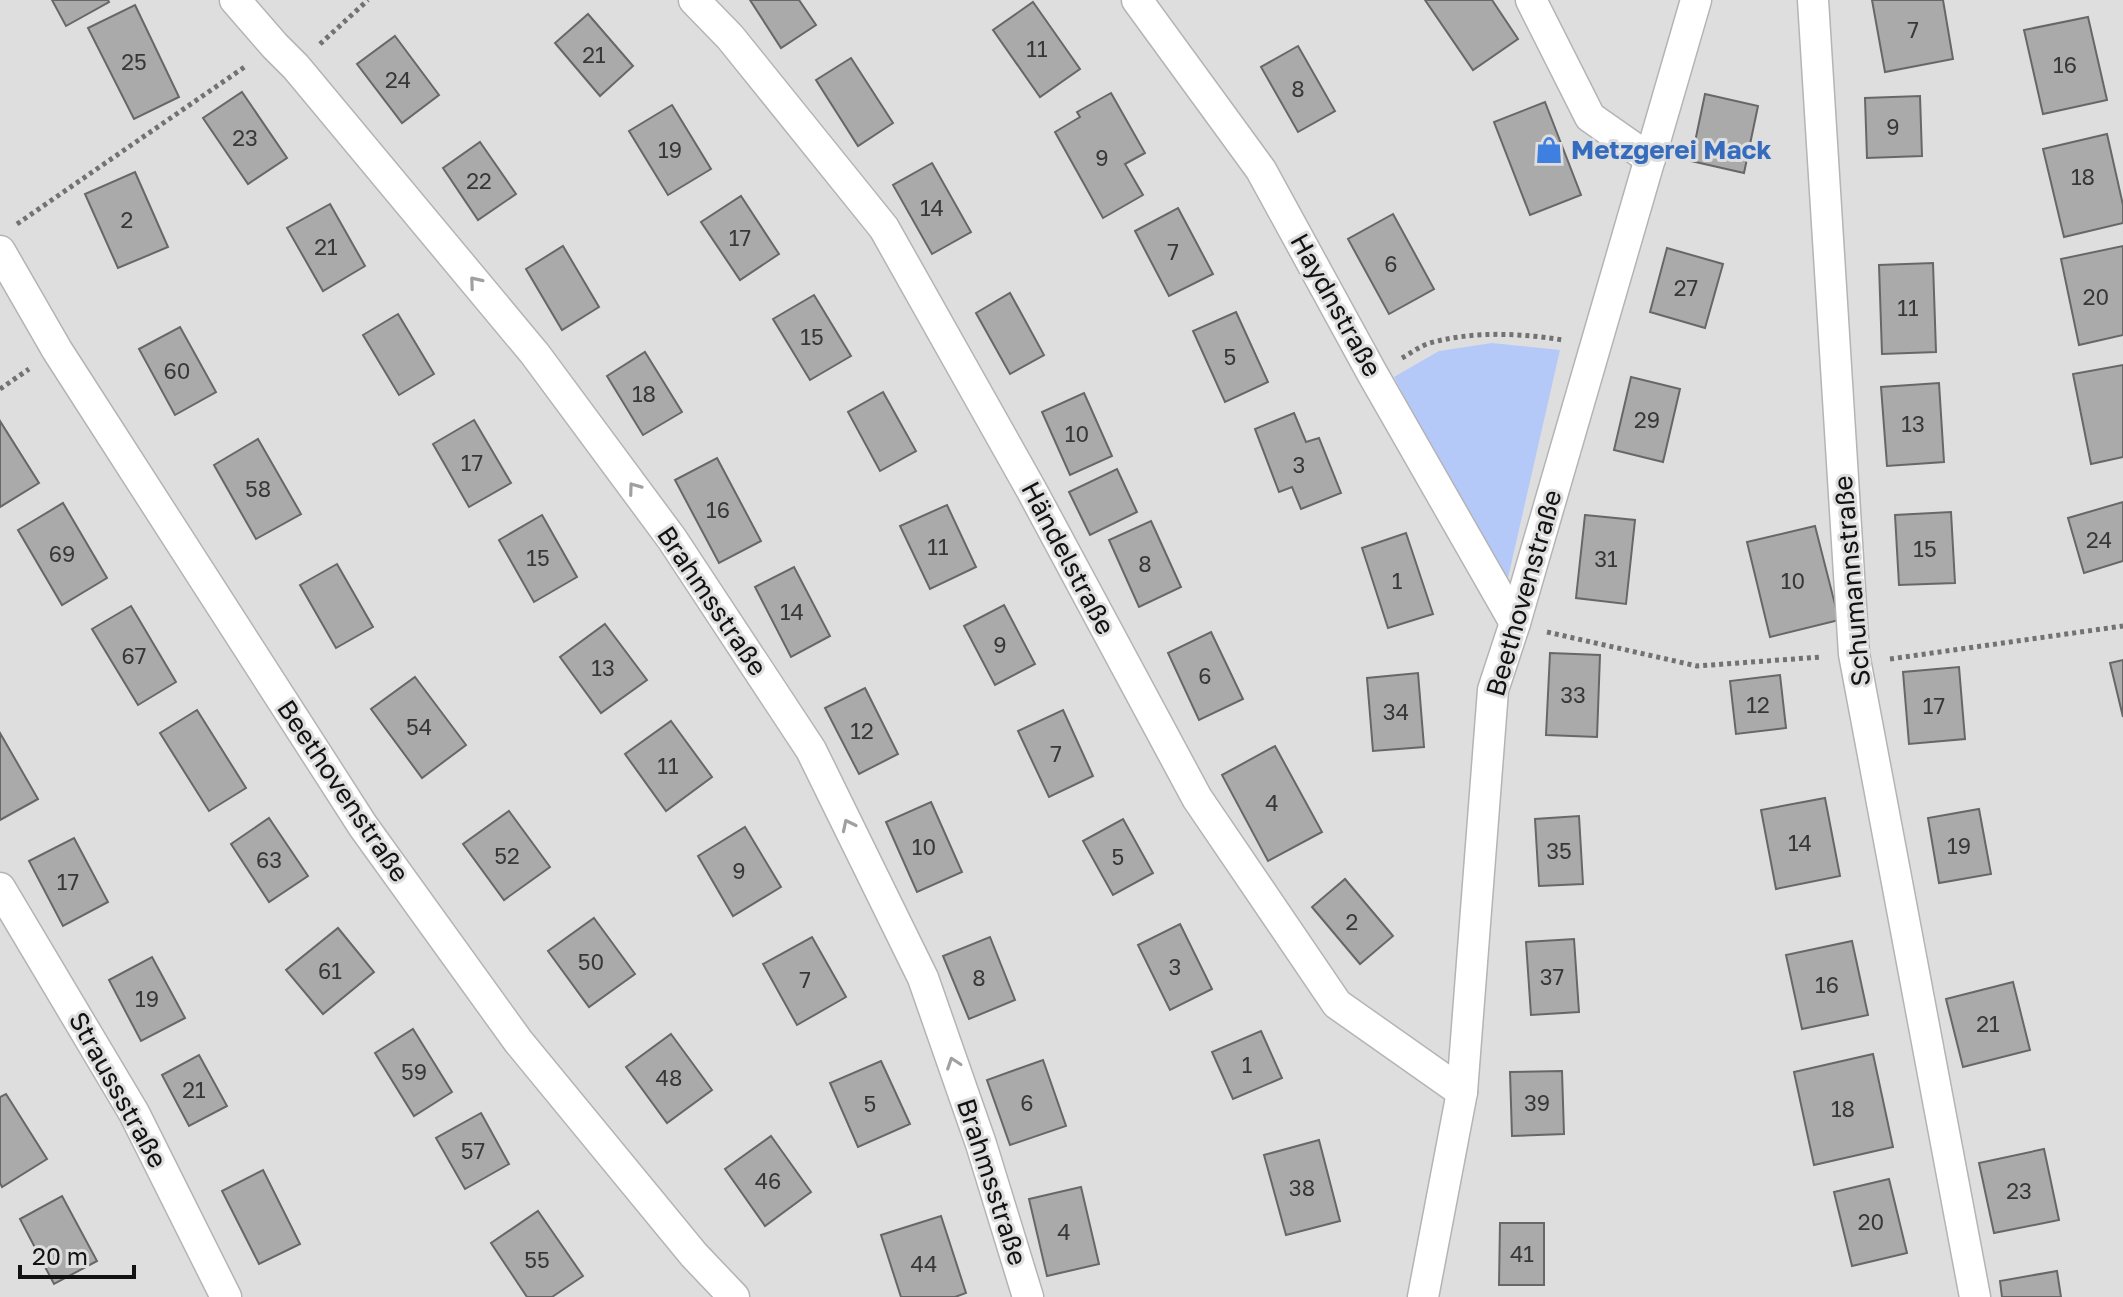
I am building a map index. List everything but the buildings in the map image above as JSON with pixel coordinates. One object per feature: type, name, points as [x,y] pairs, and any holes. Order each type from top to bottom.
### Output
[{"type":"street","name":"Brahmsstraße","points":[[235,0],[535,354],[672,539],[811,750],[923,978],[981,1144],[1028,1297]]},
{"type":"street","name":"Händelstraße","points":[[694,0],[730,37],[884,228],[1032,491],[1197,798],[1337,1004],[1462,1092]]},
{"type":"street","name":"Haydnstraße","points":[[1137,0],[1261,170],[1372,373],[1515,623]]},
{"type":"street","points":[[1531,0],[1590,117],[1650,159]]},
{"type":"street","name":"Beethovenstraße","points":[[1423,1297],[1462,1092],[1493,690],[1696,0]]},
{"type":"street","name":"Schumannstraße","points":[[1813,0],[1854,654],[1975,1297]]},
{"type":"street","name":"Beethovenstraße","points":[[6,239],[57,350],[363,826],[518,1041],[694,1255],[734,1297]]},
{"type":"street","name":"Straussstraße","points":[[0,888],[134,1113],[226,1297]]},
{"type":"path","points":[[6,239],[368,0]]},
{"type":"path","points":[[1372,373],[1428,344],[1475,335],[1539,336]]},
{"type":"path","points":[[0,389],[11,381]]},
{"type":"path","points":[[1900,658],[2123,626]]},
{"type":"path","points":[[1560,635],[1697,666],[1854,654]]},
{"type":"shaded area","points":[[1492,343],[1560,350],[1505,591],[1394,377],[1439,351]]},
{"type":"place","name":"Metzgerei Mack","points":[[1549,150]]}]
